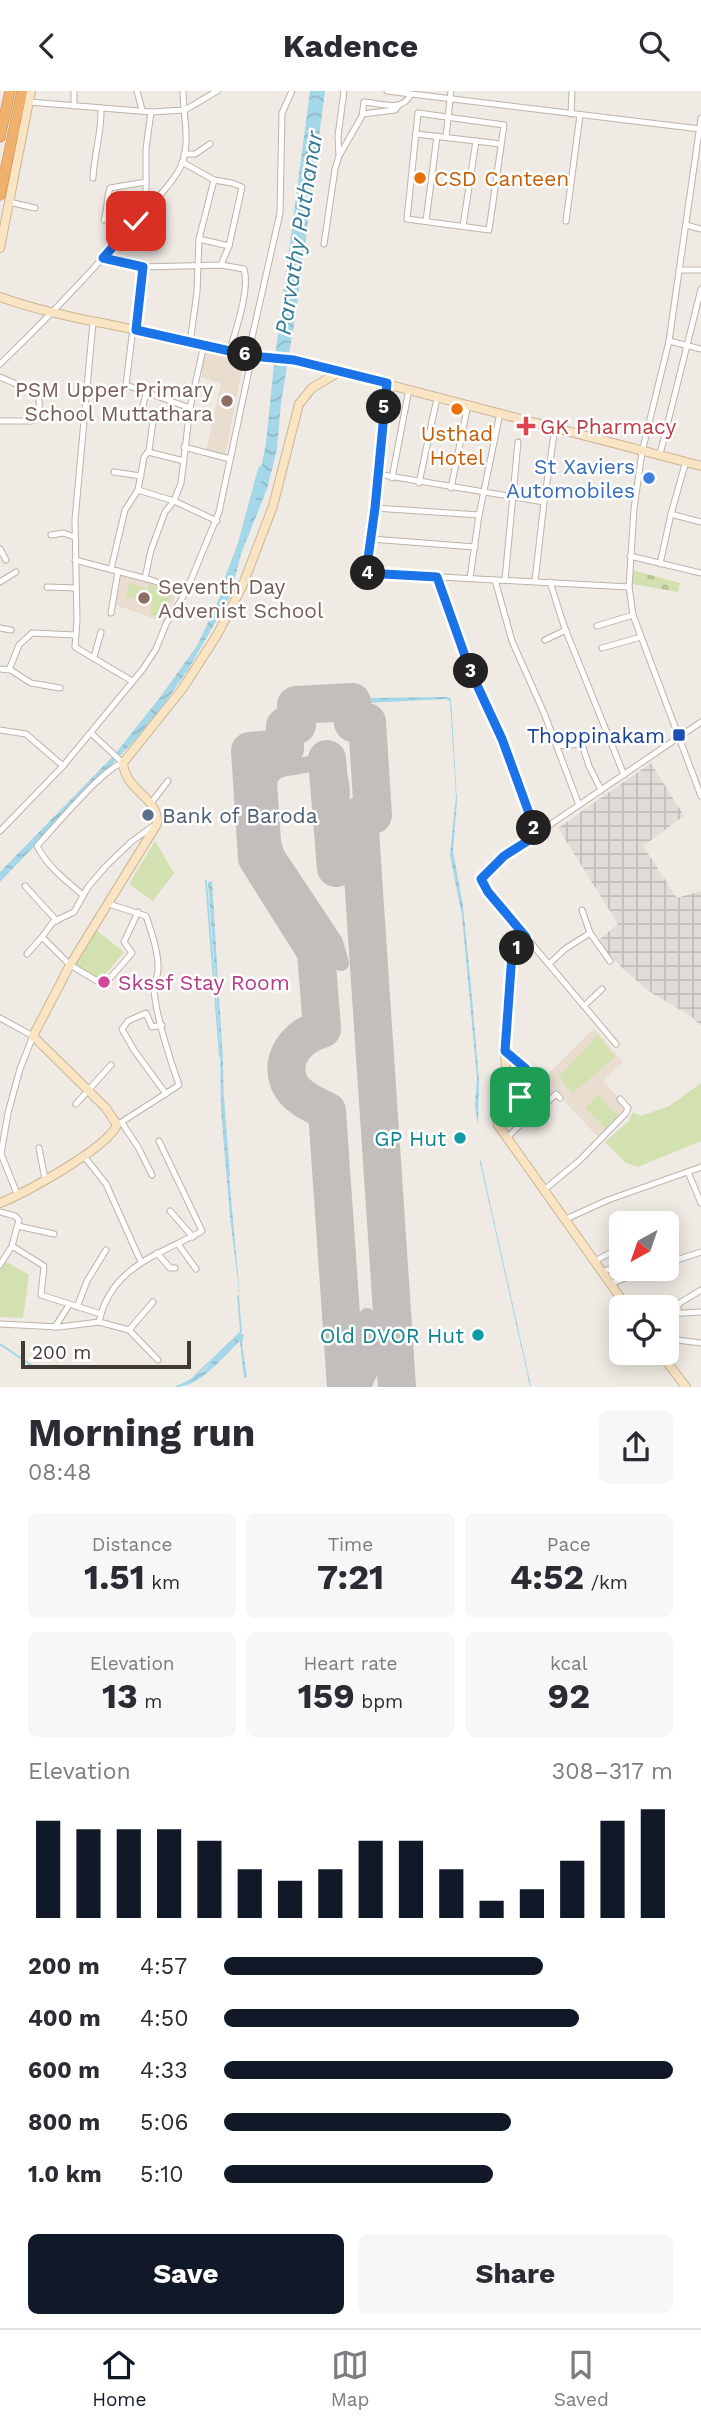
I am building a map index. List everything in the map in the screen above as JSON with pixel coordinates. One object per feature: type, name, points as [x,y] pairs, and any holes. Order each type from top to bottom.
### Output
[{"type":"highway","points":[[0,137],[10,91]]},
{"type":"highway","points":[[0,195],[22,91]]},
{"type":"street","points":[[0,248],[31,91]]},
{"type":"street","points":[[74,91],[74,106]]},
{"type":"street","points":[[136,91],[142,110]]},
{"type":"street","points":[[0,365],[53,313],[103,258],[164,189],[183,162],[183,91]]},
{"type":"street","points":[[29,102],[151,112],[185,110],[216,91]]},
{"type":"street","points":[[0,831],[63,766],[156,649],[166,624],[186,592],[217,520],[280,213],[282,113],[292,91]]},
{"type":"street","points":[[339,156],[338,136],[344,91]]},
{"type":"street","points":[[387,91],[700,131]]},
{"type":"street","points":[[446,137],[451,91]]},
{"type":"street","points":[[571,114],[572,91]]},
{"type":"street","points":[[363,114],[395,110],[408,101],[411,94]]},
{"type":"street","points":[[324,244],[335,169],[339,156],[363,114],[364,102],[399,106]]},
{"type":"street","points":[[93,178],[102,128],[101,108]]},
{"type":"street","points":[[146,209],[146,149],[151,112]]},
{"type":"street","points":[[418,113],[448,116],[504,125],[489,230],[407,219],[418,113]]},
{"type":"street","points":[[566,221],[580,115]]},
{"type":"street","points":[[701,118],[669,341],[642,452],[629,587],[633,615],[701,796]]},
{"type":"street","points":[[416,134],[501,143]]},
{"type":"street","points":[[426,221],[437,136]]},
{"type":"street","points":[[463,226],[476,141]]},
{"type":"street","points":[[184,154],[195,154],[210,144]]},
{"type":"street","points":[[183,162],[214,180],[242,187],[229,246],[221,265]]},
{"type":"street","points":[[190,342],[197,292],[199,239],[214,180]]},
{"type":"street","points":[[104,221],[110,188],[146,182]]},
{"type":"street","points":[[9,202],[35,208]]},
{"type":"street","points":[[107,211],[135,222],[154,234]]},
{"type":"street","points":[[686,225],[701,229]]},
{"type":"street","points":[[199,239],[229,246]]},
{"type":"street","points":[[103,258],[143,267],[221,265],[245,271],[240,312],[230,350]]},
{"type":"street","points":[[143,267],[126,385],[190,408]]},
{"type":"street","points":[[679,270],[701,270]]},
{"type":"street","points":[[660,454],[701,289]]},
{"type":"street","points":[[0,297],[36,310],[93,323],[250,355],[294,360],[642,452],[701,465]]},
{"type":"street","points":[[93,323],[75,537],[75,647],[132,681]]},
{"type":"street","points":[[669,341],[701,349]]},
{"type":"street","points":[[145,578],[164,512],[174,501],[181,483],[190,408],[204,344]]},
{"type":"street","points":[[83,895],[59,876],[37,846],[116,764],[123,763],[183,688],[217,635],[242,587],[273,506],[299,404],[312,388],[340,372]]},
{"type":"street","points":[[0,377],[37,393],[40,398],[34,420],[0,421]]},
{"type":"street","points":[[387,383],[366,573],[629,587]]},
{"type":"street","points":[[392,478],[409,389]]},
{"type":"street","points":[[111,613],[125,510],[138,490],[144,457],[149,451],[153,421],[141,414],[146,393]]},
{"type":"street","points":[[419,483],[437,398]]},
{"type":"street","points":[[451,488],[468,404]]},
{"type":"street","points":[[470,578],[479,515],[500,413]]},
{"type":"street","points":[[535,581],[555,428]]},
{"type":"street","points":[[505,580],[518,442]]},
{"type":"street","points":[[184,447],[230,459]]},
{"type":"street","points":[[149,451],[184,461]]},
{"type":"street","points":[[660,564],[686,461]]},
{"type":"street","points":[[114,472],[141,476]]},
{"type":"street","points":[[377,474],[544,502]]},
{"type":"street","points":[[138,490],[174,501],[217,520]]},
{"type":"street","points":[[375,508],[479,515]]},
{"type":"street","points":[[671,514],[701,522]]},
{"type":"street","points":[[51,535],[63,533],[75,537]]},
{"type":"street","points":[[371,539],[475,547]]},
{"type":"street","points":[[0,548],[6,560]]},
{"type":"street","points":[[630,555],[701,573]]},
{"type":"street","points":[[75,560],[186,592]]},
{"type":"street","points":[[0,582],[16,572]]},
{"type":"street","points":[[437,577],[470,670],[502,739],[537,835]]},
{"type":"street","points":[[495,580],[512,641],[579,805]]},
{"type":"street","points":[[550,582],[566,630],[624,775]]},
{"type":"street","points":[[47,587],[76,588]]},
{"type":"street","points":[[597,626],[633,615]]},
{"type":"street","points":[[0,628],[11,630]]},
{"type":"street","points":[[545,640],[566,630]]},
{"type":"street","points":[[94,657],[101,632]]},
{"type":"street","points":[[9,669],[19,645],[32,633],[75,635]]},
{"type":"street","points":[[602,648],[641,637]]},
{"type":"street","points":[[0,669],[9,669],[31,683],[60,688]]},
{"type":"street","points":[[616,1044],[488,892],[481,879],[504,856],[701,722]]},
{"type":"street","points":[[0,730],[26,734],[63,766]]},
{"type":"street","points":[[18,1196],[1,1154],[20,1069],[33,1036],[70,965],[157,824],[151,803],[124,775],[123,763],[91,733]]},
{"type":"street","points":[[557,746],[582,744],[601,790]]},
{"type":"street","points":[[151,803],[168,781]]},
{"type":"street","points":[[27,954],[53,922],[74,912],[83,895],[106,866],[138,836],[157,824]]},
{"type":"street","points":[[25,886],[58,921]]},
{"type":"street","points":[[0,1203],[18,1196],[107,1139],[119,1124],[179,1085],[169,1058],[154,991],[159,971],[145,916],[108,904]]},
{"type":"street","points":[[582,910],[590,933],[610,961]]},
{"type":"street","points":[[42,937],[70,965],[103,988],[132,953],[124,942],[138,912]]},
{"type":"street","points":[[549,964],[565,949],[590,933]]},
{"type":"street","points":[[526,937],[512,954],[505,1051],[508,1099],[497,1121],[618,1295]]},
{"type":"street","points":[[584,1006],[602,989]]},
{"type":"street","points":[[162,1025],[152,1027],[146,1013],[128,1021],[122,1029],[166,1094]]},
{"type":"street","points":[[0,1018],[33,1036],[106,1108],[138,1146],[152,1175]]},
{"type":"street","points":[[505,1051],[526,1069],[535,1082],[520,1097],[506,1105]]},
{"type":"street","points":[[76,1104],[111,1065]]},
{"type":"street","points":[[507,1138],[519,1124],[535,1114],[556,1094],[560,1098]]},
{"type":"street","points":[[544,1190],[579,1161],[626,1113],[628,1108],[620,1099]]},
{"type":"street","points":[[99,1322],[120,1281],[141,1262],[202,1231],[159,1141]]},
{"type":"street","points":[[39,1148],[46,1179]]},
{"type":"street","points":[[83,1154],[106,1184],[141,1262]]},
{"type":"street","points":[[566,1219],[608,1200],[701,1167]]},
{"type":"street","points":[[688,1171],[701,1203]]},
{"type":"street","points":[[170,1211],[193,1237]]},
{"type":"street","points":[[0,1212],[15,1216],[19,1220],[12,1246],[0,1265]]},
{"type":"street","points":[[18,1226],[54,1234]]},
{"type":"street","points":[[178,1244],[195,1269]]},
{"type":"street","points":[[12,1246],[44,1266],[41,1295],[101,1314]]},
{"type":"street","points":[[77,1307],[87,1281],[106,1250]]},
{"type":"street","points":[[679,1259],[701,1252]]},
{"type":"street","points":[[157,1253],[170,1268],[175,1268]]},
{"type":"street","points":[[595,1261],[609,1253]]},
{"type":"street","points":[[602,1272],[609,1269]]},
{"type":"street","points":[[610,1284],[618,1281]]},
{"type":"street","points":[[679,1303],[701,1290]]},
{"type":"street","points":[[128,1330],[153,1302]]},
{"type":"street","points":[[55,1327],[69,1305]]},
{"type":"street","points":[[679,1312],[701,1312]]},
{"type":"street","points":[[0,1324],[55,1327],[99,1322],[128,1330],[158,1360]]},
{"type":"street","points":[[679,1340],[701,1343]]},
{"type":"street","points":[[670,1365],[686,1387]]},
{"type":"shaded area","name":"PSM Upper Primary School Muttathara","points":[[204,351],[244,360],[225,456],[206,450],[221,384],[202,377]]},
{"type":"shaded area","name":"Seventh Day Advenist School","points":[[120,569],[178,591],[164,622],[113,604]]},
{"type":"shaded area","points":[[651,763],[684,816],[643,846],[677,898],[701,891],[701,1026],[692,1017],[647,990],[595,943],[618,924],[558,828]]},
{"type":"shaded area","points":[[594,1028],[623,1062],[603,1081],[631,1111],[599,1138],[570,1107],[576,1102],[569,1106],[545,1077]]},
{"type":"green space","points":[[632,570],[680,583],[678,592],[633,584]]},
{"type":"green space","points":[[129,583],[147,589],[149,584],[173,594],[162,619],[150,614],[152,605],[126,596]]},
{"type":"green space","points":[[155,841],[174,873],[153,901],[129,884]]},
{"type":"green space","points":[[96,930],[124,952],[98,983],[73,968]]},
{"type":"green space","points":[[598,1035],[615,1057],[573,1093],[559,1077]]},
{"type":"green space","points":[[701,1083],[701,1141],[638,1167],[626,1163],[605,1142],[629,1121],[633,1112],[641,1116],[669,1106]]},
{"type":"green space","points":[[598,1095],[620,1118],[606,1129],[585,1108]]},
{"type":"green space","points":[[0,1258],[29,1275],[23,1318],[0,1317]]},
{"type":"water","points":[[310,91],[325,91],[297,306],[281,403],[277,449],[267,489],[241,554],[230,597],[189,668],[152,722],[0,882],[0,872],[115,754],[161,696],[198,644],[234,566],[254,502],[266,443]]},
{"type":"water","points":[[368,698],[451,699],[457,801],[453,851],[463,906],[471,987],[479,1080],[478,1126],[475,1105],[477,1078],[462,916],[450,855],[456,795],[450,701],[368,703]]},
{"type":"water","points":[[212,881],[224,1119],[240,1298],[221,1109],[220,1041],[208,882]]},
{"type":"water","points":[[482,1157],[481,1162],[531,1386],[480,1162]]},
{"type":"water","points":[[239,1334],[244,1334],[242,1344],[247,1377],[244,1378],[240,1341],[204,1376],[180,1386],[202,1372]]},
{"type":"waterway","name":"Parvathy Puthanar","points":[[225,586],[241,543],[261,469]]},
{"type":"waterway","points":[[206,881],[220,1056]]},
{"type":"waterway","points":[[223,1097],[229,1175]]},
{"type":"waterway","points":[[177,1387],[191,1380],[241,1332],[238,1296]]},
{"type":"waterway","points":[[0,1344],[31,1365]]},
{"type":"taxiway","points":[[334,854],[342,791],[336,770],[328,764],[320,763],[275,772],[269,782],[276,853],[335,942],[341,963]]},
{"type":"taxiway","points":[[363,1387],[371,1369],[367,1316]]},
{"type":"runway","points":[[346,1387],[327,1111],[305,1100],[296,1092],[287,1073],[287,1064],[293,1048],[306,1036],[322,1029],[316,952],[257,858],[250,751],[285,748],[285,726],[297,725],[296,705],[352,702],[353,723],[367,722],[373,815],[359,816],[397,1387]]},
{"type":"runway","points":[[327,759],[336,868]]},
{"type":"place","name":"CSD Canteen","points":[[420,178]]},
{"type":"place","name":"PSM Upper Primary School Muttathara","points":[[227,401]]},
{"type":"place","name":"Usthad Hotel","points":[[457,409]]},
{"type":"place","name":"GK Pharmacy","points":[[526,426]]},
{"type":"place","name":"St Xaviers Automobiles","points":[[649,478]]},
{"type":"place","name":"Seventh Day Advenist School","points":[[144,598]]},
{"type":"place","name":"Thoppinakam","points":[[679,735]]},
{"type":"place","name":"Bank of Baroda","points":[[148,815]]},
{"type":"place","name":"Skssf Stay Room","points":[[104,982]]},
{"type":"place","name":"GP Hut","points":[[460,1138]]},
{"type":"place","name":"Old DVOR Hut","points":[[478,1335]]},
{"type":"route","points":[[136,221],[103,258],[143,267],[136,330],[252,356],[294,360],[387,383],[366,573],[437,577],[470,670],[502,739],[537,835],[504,856],[481,879],[481,884],[526,937],[512,954],[505,1051],[526,1069],[535,1082],[520,1097]]}]
